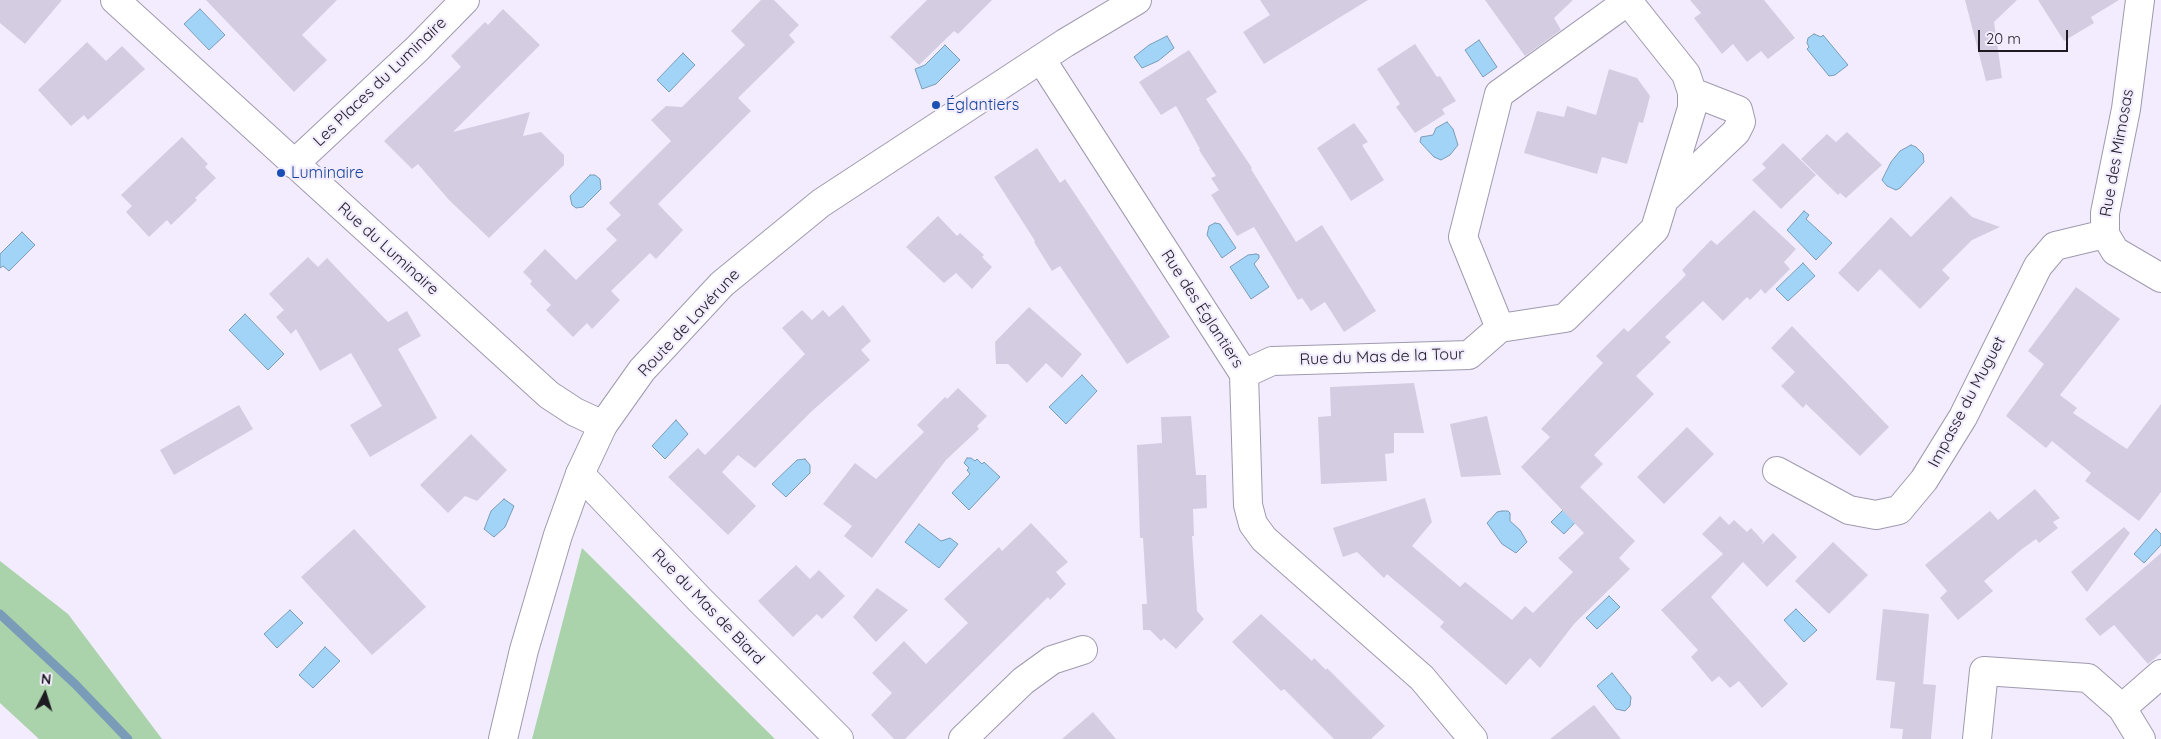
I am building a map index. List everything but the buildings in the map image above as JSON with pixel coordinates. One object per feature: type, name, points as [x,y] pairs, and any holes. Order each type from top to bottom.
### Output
[{"type":"street","name":"Rue du Luminaire","points":[[115,0],[549,395],[575,412],[603,425]]},
{"type":"street","name":"Les Places du Luminaire","points":[[294,164],[417,49],[465,0]]},
{"type":"street","name":"Route de Lavérune","points":[[503,739],[524,650],[558,535],[580,474],[603,425],[642,370],[722,284],[820,204],[1041,59],[1137,0]]},
{"type":"street","points":[[1628,0],[1686,74],[1692,92],[1692,108],[1655,230],[1565,318],[1500,328],[1463,237],[1499,94],[1628,0]]},
{"type":"street","name":"Rue des Mimosas","points":[[2140,0],[2126,109],[2105,213],[2105,234],[2115,251],[2161,278]]},
{"type":"street","name":"Rue des Églantiers","points":[[1041,59],[1244,374],[1248,504],[1254,524],[1264,539],[1422,678],[1472,739]]},
{"type":"street","points":[[1664,200],[1736,132],[1741,122],[1738,110],[1692,92]]},
{"type":"street","name":"Impasse du Muguet","points":[[1777,471],[1849,510],[1876,515],[1899,510],[1924,480],[1963,418],[2038,266],[2055,246],[2105,234]]},
{"type":"street","name":"Rue du Mas de la Tour","points":[[1244,374],[1272,361],[1468,355],[1500,328]]},
{"type":"street","name":"Rue du Mas de Biard","points":[[580,474],[700,600],[839,739]]},
{"type":"street","points":[[963,739],[1023,681],[1052,660],[1083,650]]},
{"type":"street","points":[[1978,739],[1984,671],[2088,678],[2122,708],[2141,739]]},
{"type":"street","points":[[2122,708],[2161,674]]},
{"type":"green space","points":[[582,548],[775,739],[532,739]]},
{"type":"green space","points":[[0,561],[68,614],[162,739],[39,739],[0,703]]},
{"type":"water","points":[[200,9],[225,35],[209,50],[184,24]]},
{"type":"water","points":[[1814,34],[1821,37],[1823,35],[1848,65],[1835,75],[1829,76],[1807,49],[1809,47],[1807,43],[1808,38]]},
{"type":"water","points":[[1167,36],[1174,48],[1158,61],[1142,68],[1134,57],[1149,45]]},
{"type":"water","points":[[1479,40],[1497,67],[1483,77],[1465,50]]},
{"type":"water","points":[[945,45],[960,60],[936,84],[922,89],[915,69],[925,65]]},
{"type":"water","points":[[683,53],[695,65],[669,92],[657,80]]},
{"type":"water","points":[[1447,122],[1453,129],[1458,145],[1450,155],[1441,160],[1434,157],[1420,142],[1421,137],[1433,135],[1436,128]]},
{"type":"water","points":[[1911,145],[1923,154],[1924,162],[1900,188],[1896,190],[1887,186],[1882,180],[1891,162],[1900,151]]},
{"type":"water","points":[[590,175],[595,175],[600,179],[601,189],[583,207],[576,208],[572,205],[570,196]]},
{"type":"water","points":[[1804,211],[1809,215],[1806,219],[1832,243],[1816,260],[1787,230]]},
{"type":"water","points":[[1215,223],[1220,224],[1236,248],[1222,258],[1207,235],[1209,226]]},
{"type":"water","points":[[22,232],[35,245],[9,271],[3,266],[0,268],[0,254]]},
{"type":"water","points":[[1248,255],[1259,255],[1259,258],[1254,264],[1269,287],[1251,299],[1230,267]]},
{"type":"water","points":[[1803,263],[1815,276],[1788,301],[1776,289]]},
{"type":"water","points":[[245,314],[284,354],[268,370],[229,330]]},
{"type":"water","points":[[1082,375],[1097,391],[1066,424],[1049,407]]},
{"type":"water","points":[[676,420],[688,434],[665,459],[652,446]]},
{"type":"water","points":[[967,458],[975,461],[977,459],[982,464],[984,462],[1000,477],[969,510],[952,493],[970,474],[967,470],[969,468],[964,463]]},
{"type":"water","points":[[805,459],[810,465],[810,473],[786,497],[772,484],[797,460]]},
{"type":"water","points":[[1577,496],[1589,508],[1564,534],[1551,522]]},
{"type":"water","points":[[504,499],[514,506],[505,527],[494,537],[484,529],[491,511]]},
{"type":"water","points":[[1497,512],[1510,513],[1510,521],[1520,530],[1527,542],[1516,553],[1502,544],[1487,523]]},
{"type":"water","points":[[919,524],[941,541],[950,538],[958,544],[939,568],[905,542]]},
{"type":"water","points":[[2156,529],[2161,534],[2161,545],[2144,563],[2134,554]]},
{"type":"water","points":[[1609,596],[1620,607],[1597,629],[1586,618]]},
{"type":"water","points":[[1796,609],[1817,630],[1804,642],[1784,620]]},
{"type":"water","points":[[290,610],[303,623],[277,648],[264,634]]},
{"type":"water","points":[[325,647],[340,661],[313,688],[299,675]]},
{"type":"water","points":[[1612,673],[1631,697],[1630,706],[1625,711],[1616,709],[1597,686]]},
{"type":"waterway","points":[[0,614],[75,684],[128,739]]},
{"type":"place","name":"Églantiers","points":[[936,105]]},
{"type":"place","name":"Luminaire","points":[[281,173]]}]
